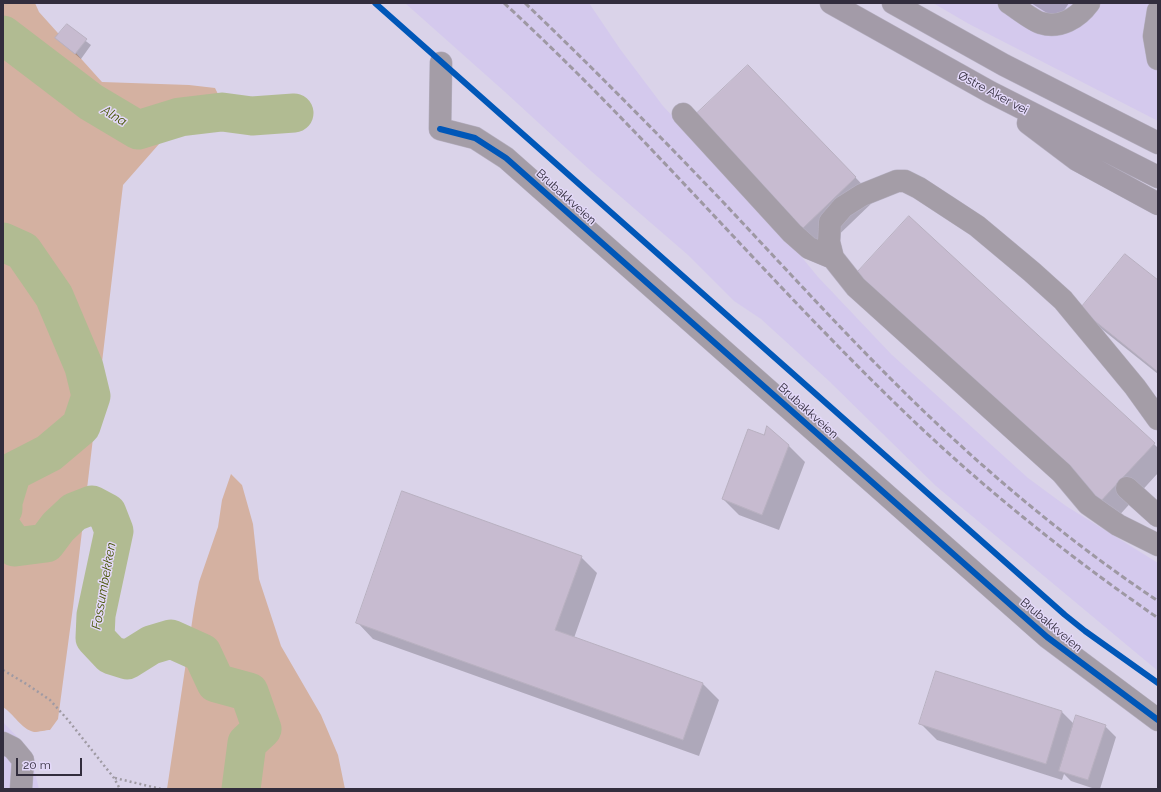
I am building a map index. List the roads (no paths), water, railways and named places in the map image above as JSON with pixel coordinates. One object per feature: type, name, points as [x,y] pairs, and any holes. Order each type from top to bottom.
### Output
[{"type":"highway","name":"Østre Aker vei","points":[[831,3],[990,92],[1158,177]]},
{"type":"highway","points":[[893,3],[1004,65],[1158,143]]},
{"type":"highway","points":[[990,92],[1078,160],[1158,204]]},
{"type":"street","points":[[1009,3],[1040,23],[1055,24],[1067,22],[1078,16],[1089,3]]},
{"type":"street","points":[[1158,11],[1154,36],[1158,59]]},
{"type":"street","name":"Brubakkveien","points":[[441,62],[440,129],[475,138],[506,158],[1047,638],[1158,720]]},
{"type":"street","points":[[683,114],[792,233],[809,248],[833,258]]},
{"type":"street","points":[[1158,419],[1106,350],[1063,300],[977,226],[919,188],[905,181],[897,181],[862,195],[843,207],[830,222],[829,242],[833,258],[856,287],[1062,473],[1088,504],[1118,525],[1158,545]]},
{"type":"street","points":[[1127,488],[1158,516]]},
{"type":"street","points":[[3,743],[13,748],[23,760],[21,789]]},
{"type":"waterway","name":"Alna","points":[[3,35],[91,102],[138,130],[180,117],[222,112],[252,116],[294,113]]},
{"type":"waterway","name":"Fossumbekken","points":[[3,242],[23,251],[54,296],[84,367],[91,396],[81,426],[49,453],[12,472],[3,502],[3,509]]},
{"type":"waterway","name":"Fossumbekken","points":[[3,530],[15,547],[46,543],[58,527],[74,512],[92,505],[107,513],[114,531],[96,615],[95,638],[111,655],[127,660],[151,645],[171,639],[202,653],[216,683],[249,692],[262,729],[247,743],[241,789]]},
{"type":"railway","points":[[504,3],[605,101],[846,355],[896,404],[958,462],[1022,517],[1089,569],[1158,618]]},
{"type":"railway","points":[[525,3],[650,126],[814,300],[937,424],[997,478],[1060,530],[1158,601]]}]
